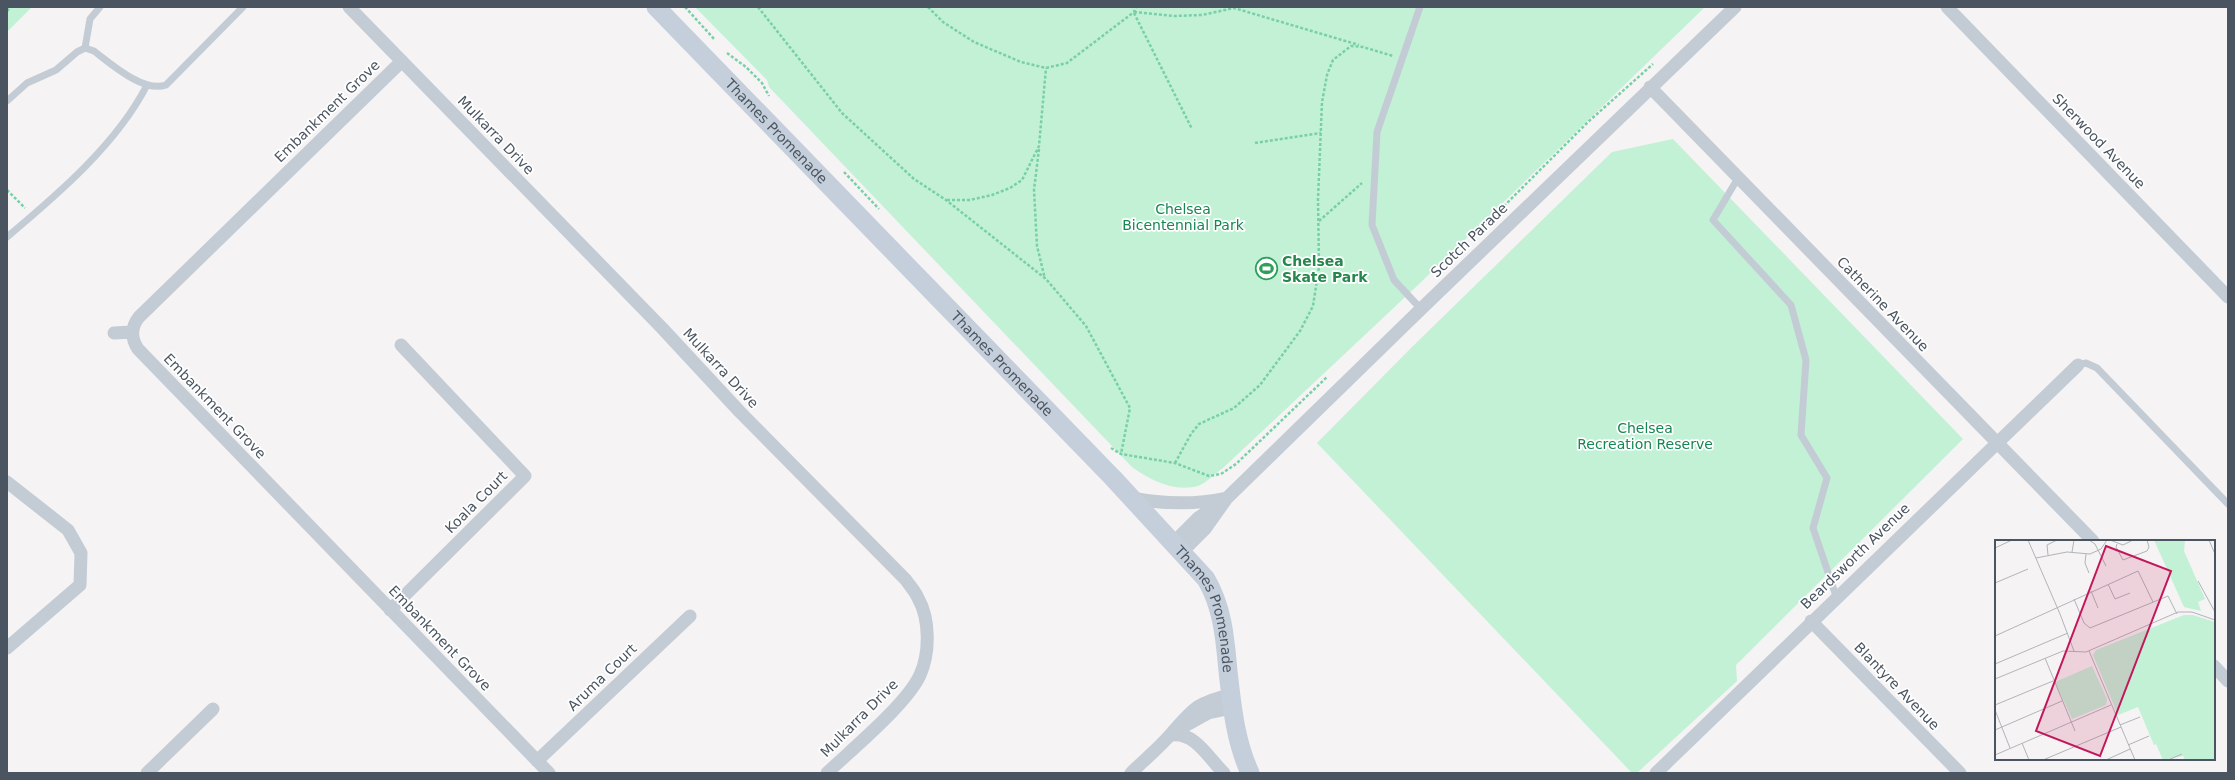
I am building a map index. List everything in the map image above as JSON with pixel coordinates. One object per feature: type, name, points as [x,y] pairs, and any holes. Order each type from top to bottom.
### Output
[{"type":"main road","name":"Thames Promenade","points":[[656,7],[1131,498],[1206,579],[1219,607],[1224,627],[1231,701],[1238,742],[1250,773]]},
{"type":"street","name":"Mulkarra Drive","points":[[349,7],[662,328],[740,412],[906,580],[918,598],[927,621],[926,649],[920,675],[902,702],[827,773]]},
{"type":"street","name":"Scotch Parade","points":[[1178,547],[1198,518],[1227,498],[1650,87],[1735,7]]},
{"type":"street","name":"Sherwood Avenue","points":[[1947,7],[2228,297]]},
{"type":"street","name":"Embankment Grove","points":[[402,61],[139,317],[132,332],[134,343],[138,350],[549,773]]},
{"type":"street","name":"Catherine Avenue","points":[[1650,87],[1996,444],[2092,540]]},
{"type":"street","points":[[114,333],[132,332]]},
{"type":"street","name":"Koala Court","points":[[390,610],[525,476],[401,345]]},
{"type":"street","name":"Beardsworth Avenue","points":[[1656,773],[1811,620],[2078,365]]},
{"type":"street","points":[[7,482],[68,530],[81,553],[80,585],[7,648]]},
{"type":"street","points":[[1131,498],[1172,503],[1201,503],[1227,498]]},
{"type":"street","name":"Aruma Court","points":[[537,761],[690,616]]},
{"type":"street","name":"Blantyre Avenue","points":[[1811,620],[1960,773]]},
{"type":"street","points":[[2215,667],[2228,681]]},
{"type":"street","points":[[1131,773],[1171,734],[1183,718],[1194,708],[1210,700],[1231,701]]},
{"type":"street","points":[[147,773],[213,709]]},
{"type":"street","points":[[1171,734],[1180,735],[1194,741],[1224,773]]},
{"type":"lane","points":[[85,48],[90,19],[100,7]]},
{"type":"lane","points":[[7,101],[27,83],[39,76],[56,70],[77,52],[85,48],[94,51],[147,86],[159,87],[168,83],[243,7]]},
{"type":"lane","points":[[1420,7],[1400,59],[1377,132],[1372,225],[1394,280],[1421,309]]},
{"type":"lane","points":[[7,237],[32,216],[87,164],[122,126],[147,86]]},
{"type":"lane","points":[[1738,178],[1713,220],[1791,306],[1806,360],[1801,435],[1826,478],[1813,528],[1836,596]]},
{"type":"lane","points":[[2078,365],[2086,363],[2097,368],[2228,504]]},
{"type":"path","points":[[7,11],[11,7]]},
{"type":"path","points":[[684,7],[716,41]]},
{"type":"path","points":[[758,7],[842,113],[914,179],[946,200],[1046,279],[1086,326],[1130,408],[1121,454]]},
{"type":"path","points":[[928,7],[943,22],[974,42],[1021,62],[1046,68],[1067,63],[1134,12],[1136,7]]},
{"type":"path","points":[[1134,12],[1174,16],[1202,15],[1233,7],[1363,46],[1400,59]]},
{"type":"path","points":[[1134,12],[1192,129]]},
{"type":"path","points":[[1176,463],[1191,434],[1199,424],[1234,408],[1260,385],[1309,316],[1318,282],[1318,199],[1322,114],[1327,75],[1333,60],[1343,51],[1351,46],[1363,46]]},
{"type":"path","points":[[725,51],[746,67],[762,83],[771,99]]},
{"type":"path","points":[[1046,68],[1040,146],[1034,190],[1037,246],[1046,279]]},
{"type":"path","points":[[1255,143],[1321,133]]},
{"type":"path","points":[[946,200],[970,200],[992,195],[1010,188],[1022,180],[1040,146]]},
{"type":"path","points":[[838,167],[880,210]]},
{"type":"path","points":[[1319,221],[1375,172]]},
{"type":"path","points":[[7,190],[32,216]]},
{"type":"path","points":[[1106,444],[1121,454],[1176,463],[1209,476],[1221,474],[1236,464]]},
{"type":"green space","points":[[7,7],[32,7],[7,32]]},
{"type":"green space","name":"Chelsea Bicentennial Park","points":[[695,7],[1705,7],[1418,285],[1223,468],[1201,485],[1180,488],[1155,481],[1132,467],[769,87],[767,80]]},
{"type":"green space","name":"Chelsea Recreation Reserve","points":[[1673,139],[1963,439],[1736,665],[1737,681],[1637,773],[1632,773],[1317,443],[1411,348],[1612,152]]},
{"type":"place","name":"Chelsea Skate Park","points":[[1267,269]]}]
